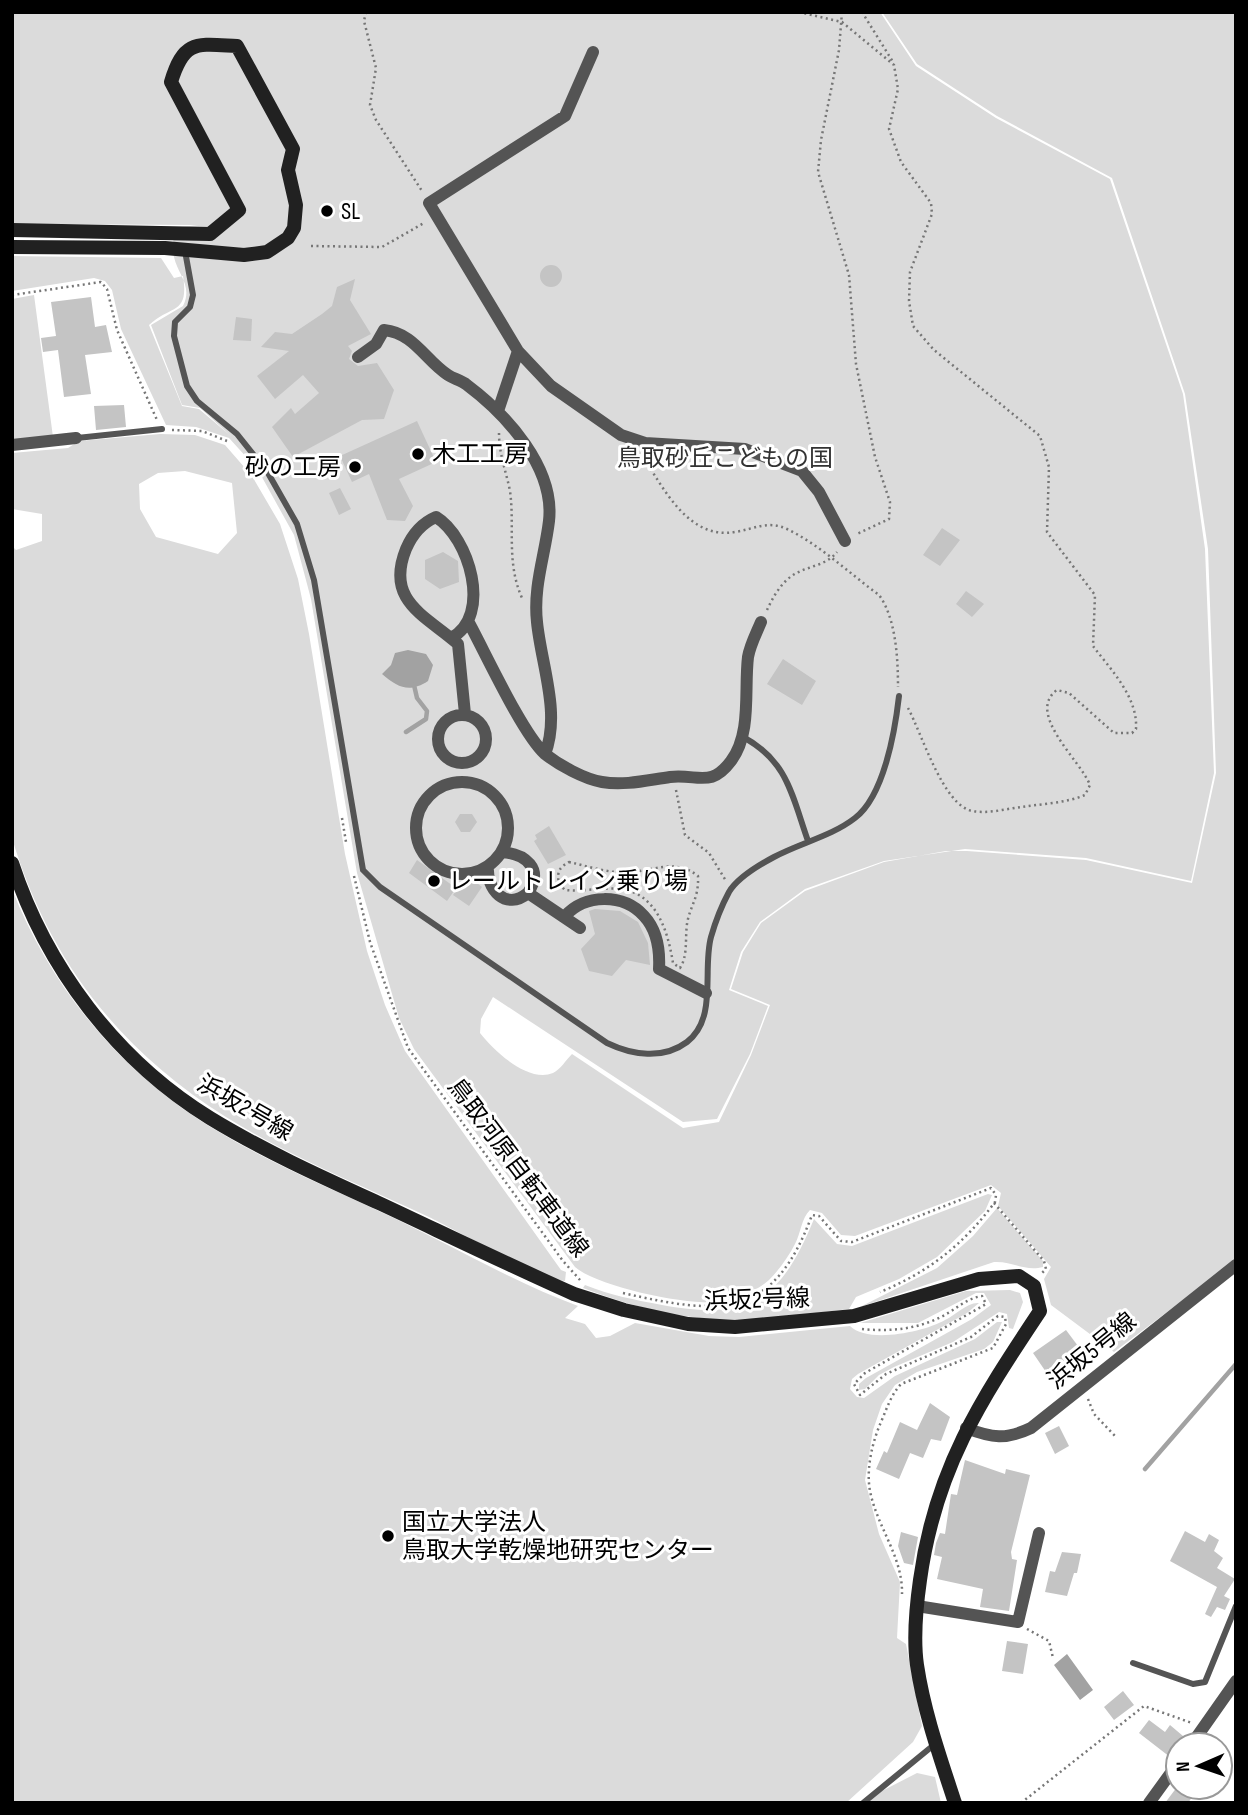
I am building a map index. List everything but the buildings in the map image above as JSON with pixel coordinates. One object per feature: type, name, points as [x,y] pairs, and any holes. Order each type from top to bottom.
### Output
[{"type":"street","points":[[12,230],[211,234],[239,210],[171,82],[178,58],[197,44],[237,46],[293,149],[288,170],[296,205],[295,228],[288,239],[267,252],[244,255],[185,250],[12,247]]},
{"type":"street","points":[[593,52],[565,116],[433,209],[518,351],[551,386],[621,435],[645,443],[746,449],[802,471],[819,492],[845,541]]},
{"type":"street","points":[[358,357],[376,344],[384,330],[418,344],[447,374],[464,383],[498,411],[545,480],[549,520],[536,592],[552,732],[545,754]]},
{"type":"street","points":[[498,411],[518,351]]},
{"type":"street","points":[[12,445],[76,438]]},
{"type":"street","points":[[451,638],[468,621],[472,604],[471,568],[460,540],[436,517],[427,521],[411,538],[400,563],[400,589],[417,613],[451,638],[458,643],[464,714]]},
{"type":"street","points":[[468,621],[531,735],[545,754],[584,776],[600,782],[621,783],[673,777],[715,777],[732,760],[741,737],[748,657],[761,622]]},
{"type":"street","points":[[464,714],[472,716],[484,727],[486,743],[479,756],[464,763],[456,762],[443,753],[438,738],[444,723],[464,714]]},
{"type":"street","points":[[464,763],[464,781]]},
{"type":"street","points":[[464,781],[487,788],[503,806],[509,829],[502,852],[488,866],[469,874],[449,872],[431,862],[417,835],[418,815],[428,797],[444,785],[464,781]]},
{"type":"street","points":[[488,866],[487,881],[498,896],[511,900],[528,892],[534,878],[530,863],[518,853],[502,852]]},
{"type":"street","name":"浜坂2号線","points":[[12,863],[33,921],[86,1007],[119,1045],[172,1090],[220,1123],[354,1192],[574,1294],[624,1310],[688,1324],[735,1327],[854,1316],[979,1279],[1019,1276],[1032,1284]]},
{"type":"street","points":[[528,892],[580,928]]},
{"type":"street","points":[[565,916],[575,904],[590,899],[631,906],[645,917],[654,934],[660,954],[659,969],[706,993]]},
{"type":"street","name":"浜坂5号線","points":[[966,1428],[989,1437],[1007,1438],[1031,1428],[1089,1379],[1236,1265]]},
{"type":"street","points":[[956,1803],[935,1743],[917,1664],[917,1605],[925,1544],[943,1480],[975,1409],[1040,1311],[1032,1284]]},
{"type":"street","points":[[917,1605],[1018,1622],[1038,1534]]},
{"type":"street","points":[[1201,1731],[1236,1681]]},
{"type":"street","points":[[1149,1803],[1164,1782]]},
{"type":"lane","points":[[185,250],[193,295],[190,307],[175,322],[174,336],[187,386],[197,401],[237,434],[268,472],[298,524],[319,606],[363,870],[380,887],[607,1043],[626,1052],[662,1052],[689,1041],[701,1026],[711,938],[730,890],[756,866],[856,817],[874,798],[895,731],[899,696]]},
{"type":"lane","points":[[76,438],[162,429]]},
{"type":"lane","points":[[741,737],[771,755],[781,769],[808,841]]},
{"type":"lane","points":[[1133,1663],[1193,1684],[1205,1682],[1236,1606]]},
{"type":"lane","points":[[863,1803],[935,1743]]},
{"type":"path","points":[[311,246],[382,247],[433,209],[370,105],[376,68],[364,22],[366,12]]},
{"type":"path","points":[[799,12],[842,22],[894,65]]},
{"type":"path","points":[[761,622],[784,582],[795,573],[831,559],[845,541],[889,519],[890,502],[874,452],[856,364],[849,275],[818,172],[842,12]]},
{"type":"path","points":[[634,454],[645,460],[668,500],[703,527],[722,534],[772,525],[787,529],[879,595],[884,603],[897,659],[899,696],[923,735],[942,783],[955,802],[973,811],[997,811],[1085,794],[1090,785],[1086,774],[1051,726],[1049,704],[1051,694],[1057,690],[1069,693],[1114,733],[1132,733],[1136,729],[1137,720],[1124,687],[1093,646],[1095,594],[1047,532],[1049,467],[1040,436],[934,350],[913,326],[909,301],[910,272],[932,214],[931,203],[901,162],[889,129],[898,89],[894,65],[862,12]]},
{"type":"path","points":[[12,295],[101,282],[107,289],[117,330],[162,429],[202,431],[231,444]]},
{"type":"path","points":[[498,411],[499,456],[509,489],[512,513],[512,566],[524,603],[537,611]]},
{"type":"path","points":[[673,777],[685,835],[709,853],[730,890]]},
{"type":"path","points":[[341,812],[348,852]]},
{"type":"path","name":"鳥取河原自転車道線","points":[[352,865],[370,942],[408,1048],[563,1261],[581,1281]]},
{"type":"path","points":[[614,1291],[695,1307],[722,1307],[750,1298],[773,1284],[793,1260],[811,1215],[819,1216],[841,1241],[852,1241],[991,1188],[996,1195],[994,1203],[948,1255],[909,1279],[875,1294]]},
{"type":"path","points":[[994,1203],[1046,1265],[1032,1284]]},
{"type":"path","points":[[854,1316],[861,1329],[914,1328],[942,1317],[974,1297],[982,1296],[986,1304],[865,1373],[854,1384],[860,1395],[886,1374],[971,1337],[998,1316],[1005,1317],[1006,1324],[993,1348],[901,1384],[894,1393],[871,1448],[870,1491],[902,1578],[902,1601]]},
{"type":"path","points":[[1089,1379],[1089,1407],[1116,1437]]},
{"type":"path","points":[[1018,1622],[1049,1641],[1054,1658]]},
{"type":"path","points":[[1021,1803],[1144,1706],[1200,1726]]},
{"type":"green space","name":"鳥取砂丘こどもの国","points":[[12,12],[880,12],[916,66],[996,118],[1110,179],[1183,394],[1205,549],[1214,773],[1191,881],[1086,858],[965,849],[952,851],[1086,860],[1192,883],[1216,773],[1208,549],[1185,394],[1112,178],[997,116],[917,64],[882,12],[1236,12],[1236,1260],[1114,1352],[1051,1305],[1044,1279],[1051,1267],[998,1206],[1001,1193],[991,1185],[855,1236],[841,1235],[822,1213],[810,1210],[793,1249],[769,1280],[746,1294],[720,1302],[688,1301],[644,1294],[603,1281],[575,1267],[414,1049],[399,1018],[357,873],[311,599],[294,535],[258,470],[229,438],[196,427],[166,425],[121,329],[112,290],[105,281],[94,278],[12,291],[12,256],[161,258],[174,278],[182,276],[173,254],[174,228],[198,225],[12,224]],"holes":[[[183,280],[186,286],[183,306],[151,325],[182,405],[200,408],[231,436],[199,409],[182,406],[149,325],[181,303]],[[918,856],[884,862],[805,891],[761,923],[743,952],[731,989],[770,1005],[751,1055],[719,1122],[683,1128],[572,1054],[553,1073],[533,1074],[512,1064],[480,1033],[481,1019],[493,997],[683,1122],[717,1119],[750,1054],[768,1006],[729,990],[741,952],[760,922],[805,889],[884,861]]]},
{"type":"green space","points":[[34,295],[53,437],[12,440],[12,299]]},
{"type":"green space","points":[[160,434],[195,435],[225,445],[252,476],[280,524],[298,579],[309,634],[345,854],[367,951],[385,1005],[405,1051],[561,1270],[566,1272],[565,1281],[520,1264],[431,1218],[301,1158],[226,1117],[152,1062],[92,998],[67,962],[27,882],[12,838],[12,546],[16,550],[42,541],[42,514],[12,509],[12,453],[68,448],[79,441]],"holes":[[[185,471],[232,483],[237,533],[218,554],[156,537],[140,509],[139,484],[158,473]]]},
{"type":"green space","name":"国立大学法人 鳥取大学乾燥地研究センター","points":[[12,889],[48,962],[95,1028],[123,1058],[185,1110],[219,1132],[284,1167],[509,1276],[578,1306],[565,1318],[585,1324],[596,1338],[610,1336],[635,1323],[709,1336],[739,1337],[850,1326],[869,1334],[896,1334],[924,1329],[979,1303],[967,1313],[858,1374],[852,1379],[850,1389],[857,1397],[864,1398],[895,1376],[975,1339],[997,1322],[1002,1322],[993,1342],[984,1349],[917,1372],[895,1385],[882,1404],[873,1430],[865,1480],[879,1534],[900,1582],[897,1638],[906,1644],[922,1726],[913,1742],[846,1803],[12,1803]]},
{"type":"green space","points":[[988,1194],[992,1195],[985,1211],[937,1257],[899,1279],[856,1297],[849,1309],[760,1320],[711,1319],[655,1310],[583,1288],[585,1285],[632,1299],[692,1309],[718,1310],[740,1306],[759,1298],[775,1286],[802,1247],[814,1219],[837,1244],[852,1246]]},
{"type":"green space","points":[[997,1208],[1043,1261],[1043,1267],[1030,1268],[994,1262],[860,1307],[937,1268],[973,1236]]},
{"type":"green space","points":[[1010,1290],[1020,1293],[1023,1302],[1013,1329],[1009,1328],[1007,1314],[999,1312],[953,1342],[894,1367],[879,1375],[865,1389],[859,1390],[859,1384],[866,1378],[972,1319],[991,1305],[984,1293],[976,1293],[918,1323],[860,1323],[966,1291]]},
{"type":"green space","points":[[917,1773],[935,1777],[941,1803],[868,1803],[880,1792]]},
{"type":"shaded area","points":[[408,650],[426,654],[433,665],[428,681],[410,688],[393,683],[382,674],[391,665],[395,653]]},
{"type":"shaded area","points":[[1067,1654],[1093,1690],[1080,1700],[1054,1665]]},
{"type":"waterway","points":[[406,732],[426,719],[427,711],[417,698],[414,685]]},
{"type":"waterway","points":[[1145,1469],[1236,1364]]},
{"type":"place","name":"SL","points":[[327,211]]},
{"type":"place","name":"木工工房","points":[[418,454]]},
{"type":"place","name":"砂の工房","points":[[355,467]]},
{"type":"place","name":"レールトレイン乗り場","points":[[434,881]]},
{"type":"place","name":"国立大学法人 鳥取大学乾燥地研究センター","points":[[388,1536]]}]
